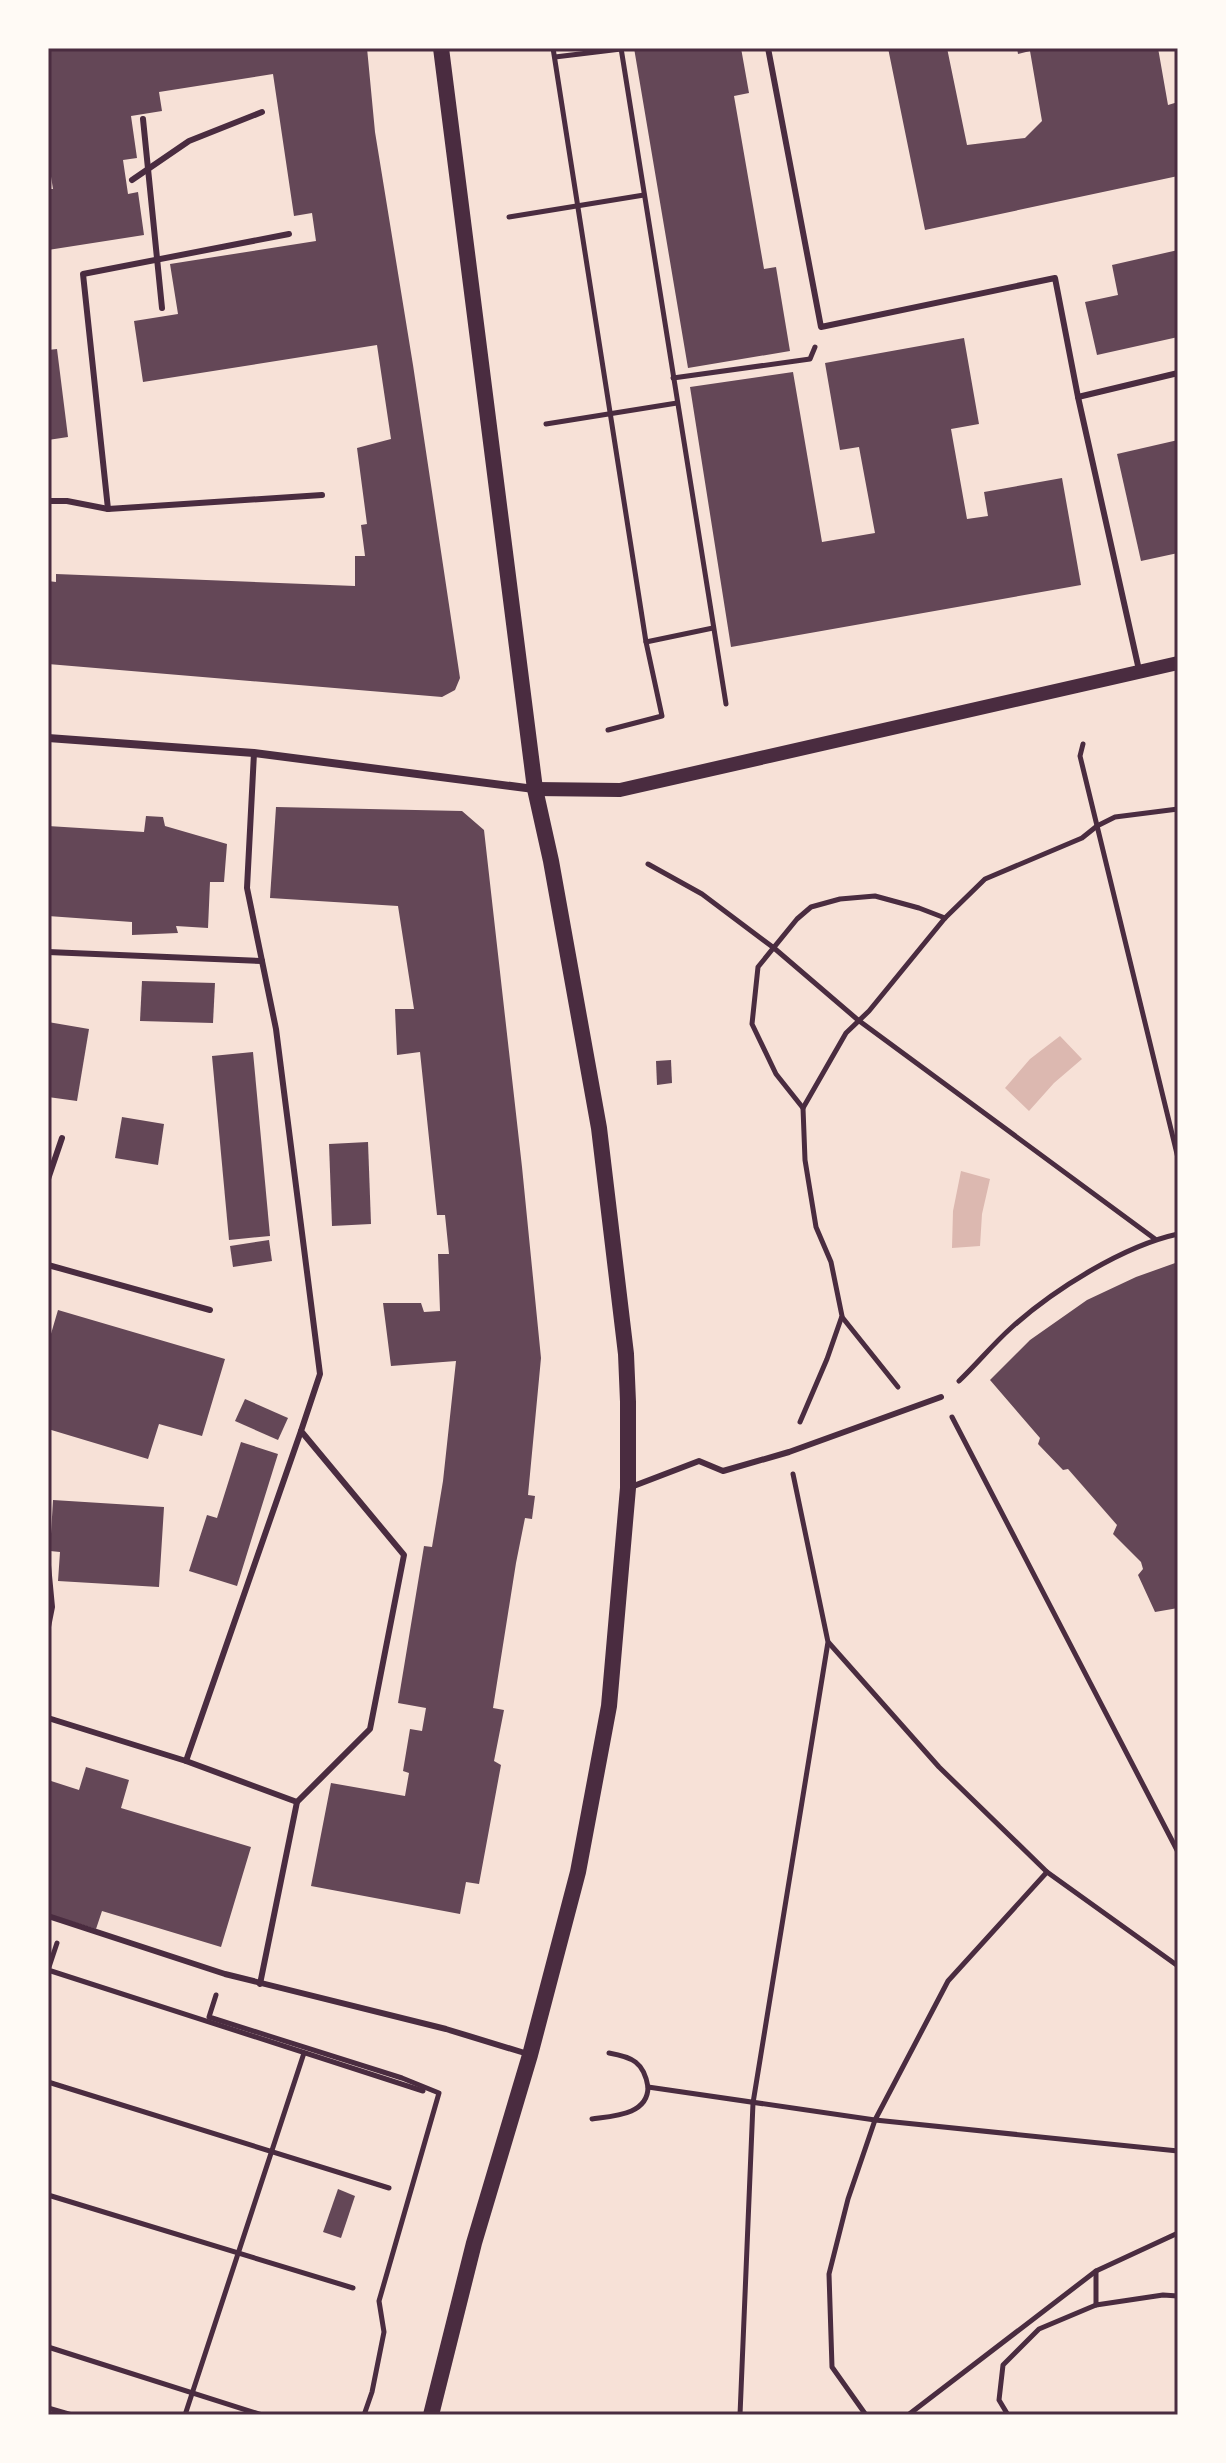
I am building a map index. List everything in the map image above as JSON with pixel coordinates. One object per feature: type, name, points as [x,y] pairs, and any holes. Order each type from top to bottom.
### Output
[{"type":"main road","points":[[431,2415],[474,2243],[530,2055],[578,1872],[609,1706],[628,1488],[626,1354],[599,1128],[535,789],[441,48]]},
{"type":"street","points":[[48,738],[254,753],[535,789],[620,790],[1178,663]]},
{"type":"lane","points":[[768,48],[821,327],[1055,278],[1078,397],[1140,672]]},
{"type":"lane","points":[[132,180],[189,141],[262,112]]},
{"type":"lane","points":[[143,119],[162,308]]},
{"type":"lane","points":[[108,509],[83,274],[289,234]]},
{"type":"lane","points":[[1078,397],[1178,373]]},
{"type":"lane","points":[[48,501],[67,501],[108,509],[322,495]]},
{"type":"lane","points":[[186,1761],[320,1374],[276,1029],[247,888],[254,753]]},
{"type":"lane","points":[[48,952],[262,961]]},
{"type":"lane","points":[[48,1179],[62,1138]]},
{"type":"lane","points":[[48,1265],[210,1310]]},
{"type":"lane","points":[[628,1488],[699,1461],[723,1471],[789,1452],[941,1397]]},
{"type":"lane","points":[[260,1984],[297,1802],[370,1729],[404,1555],[301,1431]]},
{"type":"lane","points":[[48,1565],[52,1607],[48,1627]]},
{"type":"lane","points":[[48,1718],[186,1761],[297,1802]]},
{"type":"lane","points":[[48,1916],[260,1984],[446,2029],[530,2055]]},
{"type":"path","points":[[553,48],[646,642],[662,716],[608,730]]},
{"type":"path","points":[[554,57],[621,49],[726,704]]},
{"type":"path","points":[[509,217],[644,195]]},
{"type":"path","points":[[673,378],[810,359],[821,327]]},
{"type":"path","points":[[546,424],[677,403]]},
{"type":"path","points":[[646,642],[713,628]]},
{"type":"path","points":[[1083,744],[1080,756],[1178,1158]]},
{"type":"path","points":[[907,1409],[898,1386],[842,1316],[831,1262],[816,1227],[805,1160],[803,1108],[846,1033],[945,918],[985,879],[1082,838],[1115,817],[1178,809]]},
{"type":"path","points":[[648,864],[702,894],[774,948],[858,1020],[1155,1239]]},
{"type":"path","points":[[803,1108],[776,1074],[752,1024],[758,967],[797,919],[811,907],[840,899],[875,896],[945,918]]},
{"type":"path","points":[[1178,1234],[1155,1239],[1072,1281],[1011,1328],[941,1397],[1178,1852]]},
{"type":"path","points":[[740,2415],[753,2103],[828,1642],[789,1452],[842,1316]]},
{"type":"path","points":[[828,1642],[939,1767],[1047,1872],[1178,1966]]},
{"type":"path","points":[[866,2415],[832,2367],[829,2274],[848,2199],[875,2120],[948,1981],[1047,1872]]},
{"type":"path","points":[[48,1970],[423,2091]]},
{"type":"path","points":[[219,1986],[209,2017],[402,2078],[439,2093],[379,2301],[384,2332],[364,2415]]},
{"type":"path","points":[[185,2415],[304,2053]]},
{"type":"path","points":[[592,2119],[633,2110],[643,2103],[648,2094],[646,2077],[634,2061],[609,2053]]},
{"type":"path","points":[[48,2082],[389,2188]]},
{"type":"path","points":[[648,2087],[875,2120],[1178,2151]]},
{"type":"path","points":[[48,2195],[353,2288]]},
{"type":"path","points":[[908,2415],[1096,2271],[1178,2233]]},
{"type":"path","points":[[1096,2271],[1096,2305]]},
{"type":"path","points":[[1008,2415],[999,2400],[1003,2365],[1039,2329],[1096,2305],[1163,2295],[1178,2296]]},
{"type":"path","points":[[48,2347],[262,2415]]},
{"type":"path","points":[[48,2408],[72,2415]]},
{"type":"shaded area","points":[[1060,1036],[1082,1059],[1054,1083],[1029,1111],[1005,1088],[1030,1059]]},
{"type":"shaded area","points":[[961,1171],[990,1179],[982,1214],[980,1246],[952,1248],[953,1211]]},
{"type":"building","points":[[48,48],[367,48],[375,132],[460,678],[455,690],[442,697],[48,664],[48,581],[56,582],[56,574],[355,586],[355,556],[365,556],[361,525],[367,524],[357,448],[391,439],[377,345],[143,382],[134,321],[178,314],[170,264],[316,241],[312,213],[294,216],[273,74],[159,92],[162,111],[131,116],[137,158],[123,160],[128,194],[138,192],[144,235],[48,250],[48,189],[53,189],[48,158]]},
{"type":"building","points":[[634,48],[741,48],[749,93],[734,96],[764,269],[776,267],[790,351],[688,368]]},
{"type":"building","points":[[888,48],[947,48],[967,145],[1025,138],[1042,121],[1030,51],[1018,54],[1017,48],[1158,48],[1168,105],[1178,102],[1178,176],[925,230]]},
{"type":"building","points":[[1178,250],[1178,337],[1097,355],[1085,302],[1118,295],[1112,265]]},
{"type":"building","points":[[964,338],[979,424],[951,429],[967,519],[988,516],[984,492],[1062,478],[1081,585],[731,647],[690,387],[793,372],[822,542],[875,533],[859,447],[840,450],[825,363]]},
{"type":"building","points":[[57,349],[68,437],[48,440],[48,350]]},
{"type":"building","points":[[1178,440],[1178,553],[1141,561],[1117,454]]},
{"type":"building","points":[[276,807],[462,811],[484,830],[541,1358],[528,1495],[535,1496],[532,1519],[525,1518],[493,1708],[504,1710],[494,1761],[501,1765],[479,1884],[466,1882],[460,1914],[311,1886],[331,1783],[405,1796],[409,1773],[403,1771],[410,1729],[422,1731],[426,1708],[398,1703],[424,1546],[432,1547],[443,1481],[456,1361],[391,1366],[383,1303],[421,1303],[424,1312],[440,1311],[438,1254],[449,1254],[445,1215],[437,1215],[420,1052],[397,1055],[395,1009],[414,1009],[398,906],[270,898]]},
{"type":"building","points":[[146,816],[163,817],[165,826],[227,844],[224,882],[210,882],[208,928],[176,926],[178,933],[132,935],[132,922],[48,916],[48,826],[144,832]]},
{"type":"building","points":[[142,981],[215,983],[213,1023],[140,1021]]},
{"type":"building","points":[[48,1022],[89,1029],[77,1101],[48,1097]]},
{"type":"building","points":[[253,1052],[270,1236],[229,1240],[212,1056]]},
{"type":"building","points":[[671,1060],[672,1083],[657,1085],[656,1061]]},
{"type":"building","points":[[122,1117],[164,1124],[158,1165],[115,1158]]},
{"type":"building","points":[[368,1142],[371,1224],[332,1226],[329,1144]]},
{"type":"building","points":[[269,1240],[272,1261],[233,1267],[230,1246]]},
{"type":"building","points":[[1178,1262],[1178,1608],[1155,1612],[1138,1575],[1143,1569],[1141,1562],[1113,1534],[1117,1525],[1068,1469],[1063,1470],[1038,1444],[1040,1438],[990,1380],[1030,1340],[1087,1300]]},
{"type":"building","points":[[58,1310],[225,1359],[202,1436],[159,1424],[148,1459],[48,1429],[48,1344]]},
{"type":"building","points":[[245,1399],[288,1418],[278,1440],[235,1421]]},
{"type":"building","points":[[241,1442],[278,1454],[237,1586],[189,1571],[207,1515],[217,1518]]},
{"type":"building","points":[[53,1500],[164,1507],[159,1587],[58,1581],[60,1552],[50,1551]]},
{"type":"building","points":[[86,1767],[129,1780],[121,1808],[251,1847],[221,1947],[102,1911],[96,1929],[48,1914],[48,1780],[79,1790]]},
{"type":"building","points":[[338,2189],[355,2196],[341,2238],[323,2232]]}]
